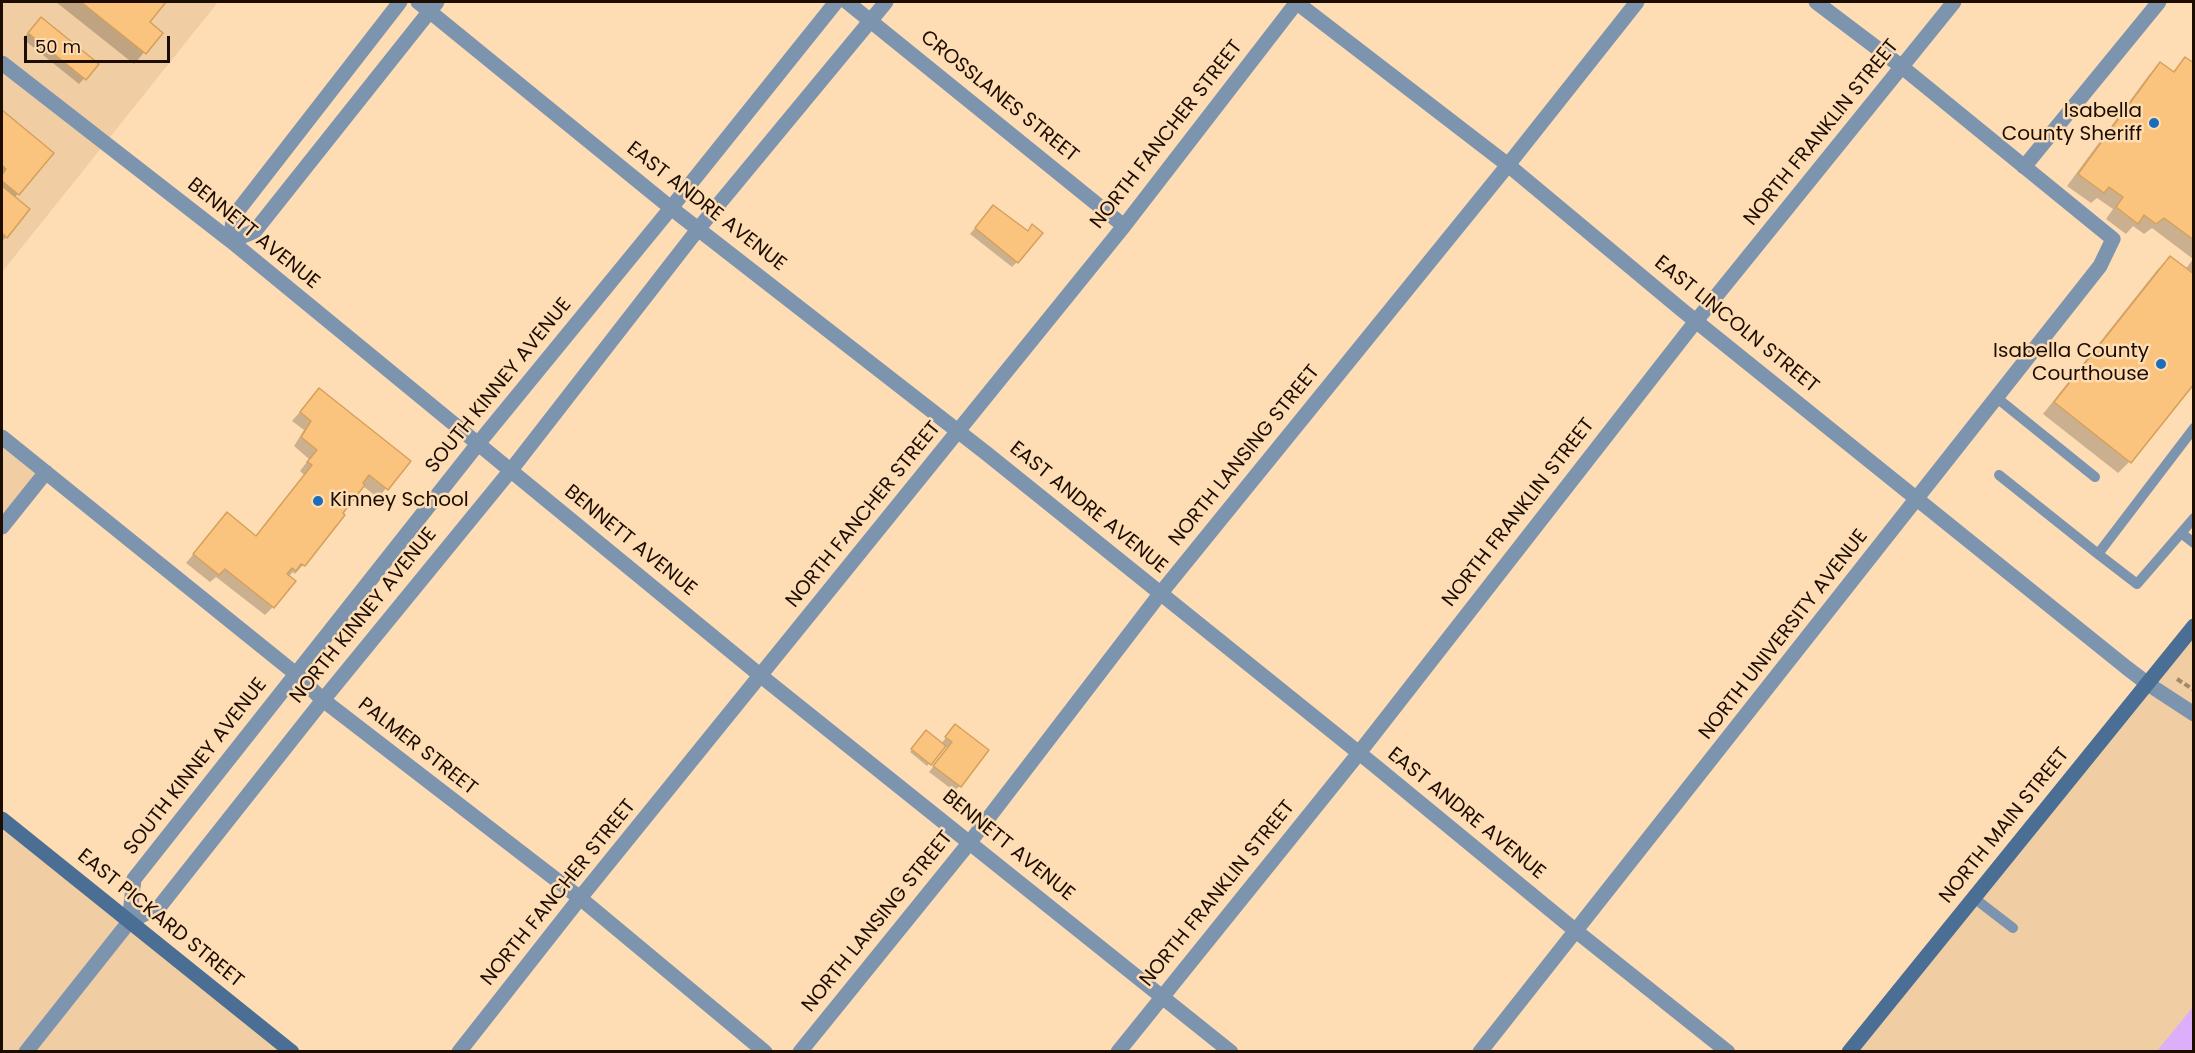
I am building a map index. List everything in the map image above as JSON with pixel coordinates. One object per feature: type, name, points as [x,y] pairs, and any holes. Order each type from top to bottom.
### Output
[{"type":"street","points":[[400,2],[233,217],[231,242],[255,231],[428,5]]},
{"type":"street","name":"SOUTH KINNEY AVENUE","points":[[129,922],[134,879],[477,445],[836,2]]},
{"type":"street","name":"CROSSLANES STREET","points":[[847,2],[1124,226]]},
{"type":"street","name":"NORTH KINNEY AVENUE","points":[[26,1052],[129,922],[160,906],[323,700],[511,470],[699,228],[886,2]]},
{"type":"street","name":"EAST LINCOLN STREET","points":[[1297,2],[1508,165],[1696,321],[2148,684],[2193,714]]},
{"type":"street","name":"NORTH FANCHER STREET","points":[[459,1052],[580,898],[1124,226],[1297,2]]},
{"type":"street","name":"NORTH LANSING STREET","points":[[800,1052],[970,842],[1161,594],[1637,2]]},
{"type":"street","points":[[1816,2],[1902,67],[2024,167],[2158,2]]},
{"type":"street","name":"NORTH FRANKLIN STREET","points":[[1118,1052],[1359,753],[1696,321],[1954,2]]},
{"type":"street","name":"EAST ANDRE AVENUE","points":[[428,5],[671,208],[958,431],[1728,1052]]},
{"type":"street","name":"BENNETT AVENUE","points":[[2,63],[231,242],[761,676],[1231,1052]]},
{"type":"street","name":"NORTH UNIVERSITY AVENUE","points":[[1480,1052],[2100,266],[2113,239],[2024,167]]},
{"type":"street","name":"PALMER STREET","points":[[2,437],[296,674],[323,700],[580,898],[765,1052]]},
{"type":"street","points":[[2,527],[46,472]]},
{"type":"street","name":"NORTH MAIN STREET","points":[[1852,1050],[2193,626]]},
{"type":"street","name":"EAST PICKARD STREET","points":[[2,819],[292,1052]]},
{"type":"lane","points":[[1997,398],[2095,477]]},
{"type":"lane","points":[[2098,554],[2193,428]]},
{"type":"lane","points":[[1999,475],[2137,584],[2193,518]]},
{"type":"lane","points":[[2181,533],[2193,543]]},
{"type":"lane","points":[[1974,898],[2013,928]]},
{"type":"path","points":[[2177,679],[2193,690]]},
{"type":"shaded area","points":[[2,2],[218,2],[2,272]]},
{"type":"shaded area","points":[[2,437],[46,472],[2,527]]},
{"type":"shaded area","points":[[2193,626],[2194,1046],[2190,1051],[1852,1052]]},
{"type":"shaded area","points":[[2,819],[291,1051],[2,1051]]},
{"type":"shaded area","points":[[2193,1007],[2193,1051],[2157,1051]]},
{"type":"building","points":[[81,2],[166,2],[150,22],[163,33],[146,54]]},
{"type":"building","points":[[41,17],[99,64],[86,80],[28,33]]},
{"type":"building","name":"Isabella County Sheriff","points":[[2185,57],[2194,63],[2194,240],[2164,218],[2156,224],[2144,215],[2138,224],[2116,207],[2123,197],[2109,187],[2104,193],[2078,174],[2160,62],[2174,72]]},
{"type":"building","points":[[2,110],[54,153],[19,195],[2,181],[2,175],[6,169],[2,165]]},
{"type":"building","points":[[2,186],[30,209],[7,238],[2,233]]},
{"type":"building","points":[[993,205],[1028,231],[1032,224],[1043,233],[1018,263],[975,228]]},
{"type":"building","points":[[2170,256],[2194,274],[2194,384],[2131,463],[2054,402]]},
{"type":"building","name":"Kinney School","points":[[319,388],[411,461],[388,490],[369,475],[363,483],[365,485],[343,513],[345,515],[305,566],[301,564],[296,571],[292,568],[287,574],[296,581],[274,608],[225,569],[219,575],[193,554],[227,512],[256,536],[312,465],[307,462],[317,450],[301,437],[311,421],[300,412]]},
{"type":"building","points":[[955,724],[989,750],[961,787],[933,766],[952,742],[945,737]]},
{"type":"building","points":[[926,730],[946,746],[931,765],[911,749]]},
{"type":"place","name":"Isabella County Sheriff","points":[[2154,123]]},
{"type":"place","name":"Isabella County Courthouse","points":[[2161,364]]},
{"type":"place","name":"Kinney School","points":[[318,501]]}]
